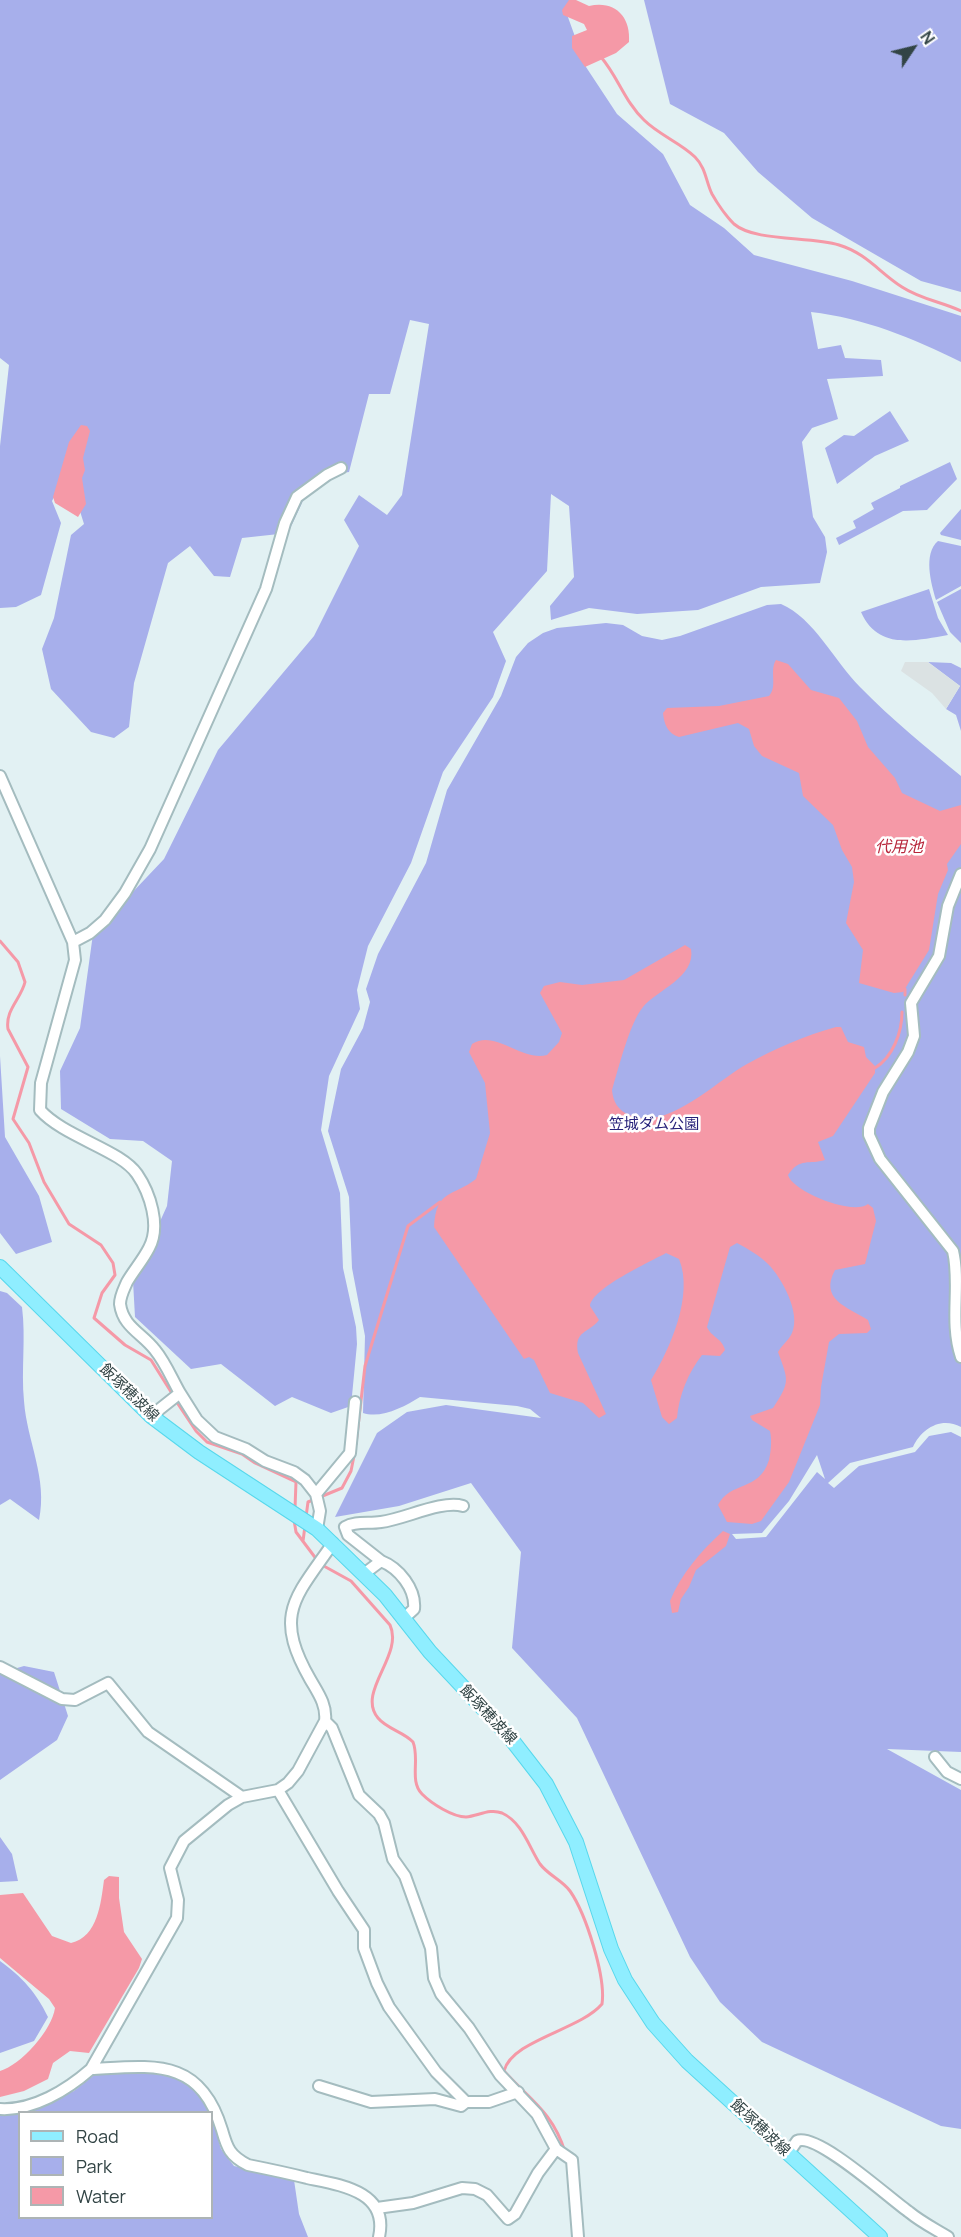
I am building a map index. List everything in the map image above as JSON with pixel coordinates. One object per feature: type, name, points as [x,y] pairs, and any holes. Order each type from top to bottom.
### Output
[{"type":"main road","name":"飯塚穂波線","points":[[0,1267],[151,1416],[199,1452],[317,1529],[365,1573],[430,1652],[508,1736],[546,1784],[576,1842],[616,1960],[625,1980],[653,2023],[687,2061],[880,2237]]},
{"type":"street","points":[[73,942],[90,933],[105,920],[125,892],[150,849],[266,589],[285,523],[297,497],[341,468]]},
{"type":"street","points":[[0,776],[68,926],[73,942],[75,960],[41,1083],[40,1110],[51,1123],[136,1172],[147,1191],[154,1232],[151,1246],[129,1279],[120,1303],[126,1323],[154,1349],[197,1420],[215,1437],[246,1449],[265,1461],[294,1472],[305,1480],[316,1494],[320,1511],[317,1529]]},
{"type":"street","points":[[961,874],[948,906],[939,956],[911,1003],[914,1036],[908,1052],[880,1098],[869,1135],[880,1159],[953,1251],[961,1266],[956,1339],[961,1357]]},
{"type":"street","points":[[151,1416],[180,1393]]},
{"type":"street","points":[[316,1494],[350,1453],[355,1402]]},
{"type":"street","points":[[403,1618],[414,1609],[414,1603],[399,1571],[381,1561],[348,1535],[345,1527],[351,1524],[383,1522],[407,1517],[454,1504],[463,1506]]},
{"type":"street","points":[[0,2109],[12,2109],[43,2099],[73,2085],[91,2069],[177,1918],[178,1900],[170,1868],[184,1841],[242,1797],[278,1790],[298,1772],[325,1721],[326,1712],[322,1699],[291,1640],[290,1618],[294,1598],[333,1543]]},
{"type":"street","points":[[365,1573],[381,1561]]},
{"type":"street","points":[[0,1667],[62,1699],[75,1700],[108,1683],[148,1732],[242,1797]]},
{"type":"street","points":[[325,1721],[332,1728],[359,1795],[379,1814],[384,1823],[393,1859],[405,1876],[431,1948],[434,1978],[441,1994],[469,2028],[500,2075],[537,2114],[558,2150],[569,2157],[578,2237]]},
{"type":"street","points":[[936,1757],[947,1772],[961,1779]]},
{"type":"street","points":[[278,1790],[364,1930],[364,1948],[389,2007],[436,2072],[466,2102]]},
{"type":"street","points":[[91,2069],[151,2066],[188,2076],[210,2099],[224,2145],[234,2158],[248,2165],[349,2187],[370,2200],[376,2208],[379,2237]]},
{"type":"street","points":[[319,2086],[370,2102],[435,2099],[461,2106],[466,2102],[489,2102],[518,2092]]},
{"type":"street","points":[[788,2154],[797,2141],[808,2140],[847,2162],[911,2214],[948,2237]]},
{"type":"street","points":[[376,2208],[413,2203],[462,2188],[475,2189],[487,2195],[508,2219],[515,2214],[538,2173],[558,2150]]},
{"type":"green space","points":[[0,0],[572,0],[565,9],[586,67],[617,114],[663,154],[690,205],[724,228],[754,255],[852,281],[961,316],[961,362],[888,330],[850,319],[811,312],[818,349],[841,345],[845,358],[881,360],[883,376],[827,379],[838,419],[812,428],[802,442],[813,517],[825,537],[827,552],[820,583],[761,587],[698,610],[637,614],[589,608],[551,620],[550,606],[574,577],[569,506],[551,494],[547,571],[493,632],[506,661],[493,697],[443,772],[411,863],[368,946],[357,990],[360,1009],[329,1076],[321,1130],[340,1193],[343,1268],[356,1327],[357,1344],[351,1406],[331,1413],[292,1397],[275,1406],[221,1364],[191,1369],[135,1317],[133,1281],[167,1206],[172,1161],[143,1141],[110,1139],[61,1109],[60,1071],[80,1028],[93,934],[164,859],[218,750],[314,636],[359,546],[344,520],[359,495],[387,515],[402,495],[429,324],[410,320],[390,394],[369,394],[349,472],[314,477],[288,533],[242,538],[230,577],[214,576],[190,546],[168,563],[134,683],[129,727],[114,738],[91,732],[51,689],[42,649],[54,618],[71,535],[84,524],[79,508],[75,457],[52,501],[61,523],[41,595],[16,607],[0,608],[0,446],[9,365],[0,358]]},
{"type":"green space","points":[[644,0],[961,0],[961,292],[921,281],[812,218],[758,172],[724,133],[670,104]]},
{"type":"green space","points":[[890,411],[909,441],[875,456],[837,484],[825,448],[844,435],[854,436]]},
{"type":"green space","points":[[950,462],[957,479],[927,510],[903,511],[839,545],[836,538],[856,528],[853,521],[874,509],[871,503]]},
{"type":"green space","points":[[961,509],[961,540],[941,535],[940,533]]},
{"type":"green space","points":[[938,541],[961,546],[961,586],[936,600],[930,577],[929,561],[933,547]]},
{"type":"green space","points":[[929,589],[938,618],[948,635],[910,640],[887,638],[868,624],[861,612]]},
{"type":"green space","points":[[961,589],[961,643],[950,632],[937,602]]},
{"type":"green space","name":"笠城ダム公園","points":[[781,604],[804,619],[872,699],[961,776],[961,1427],[946,1423],[932,1426],[921,1435],[913,1447],[850,1463],[828,1483],[834,1488],[859,1466],[915,1452],[929,1436],[951,1432],[961,1437],[961,1752],[887,1749],[961,1790],[961,2129],[941,2126],[762,2042],[720,2002],[690,1957],[577,1718],[512,1648],[521,1552],[471,1483],[399,1506],[335,1517],[377,1433],[407,1412],[446,1405],[541,1418],[530,1409],[517,1406],[420,1397],[385,1413],[363,1413],[365,1336],[352,1268],[349,1197],[328,1131],[341,1069],[363,1028],[370,1002],[366,989],[378,954],[426,863],[447,790],[501,696],[516,657],[528,643],[543,633],[557,628],[606,623],[623,625],[642,636],[662,640],[680,636],[767,605]],"holes":[[[817,1455],[825,1479],[817,1472],[766,1537],[736,1539],[732,1534],[762,1533],[789,1501]]]},
{"type":"green space","points":[[928,662],[951,663],[961,668],[961,731],[956,715],[946,709],[960,686]]},
{"type":"green space","points":[[0,1056],[5,1137],[39,1196],[52,1242],[16,1254],[0,1233]]},
{"type":"green space","points":[[0,1291],[7,1293],[22,1307],[24,1401],[41,1489],[39,1520],[10,1499],[0,1505]]},
{"type":"green space","points":[[24,1666],[54,1672],[68,1716],[57,1740],[0,1780],[0,1673]]},
{"type":"green space","points":[[0,1837],[12,1854],[18,1881],[0,1882]]},
{"type":"green space","points":[[0,1961],[28,1986],[48,2017],[34,2041],[0,2053]]},
{"type":"green space","points":[[143,2071],[174,2078],[199,2094],[210,2111],[24,2111],[74,2091],[94,2075]]},
{"type":"green space","points":[[18,2113],[18,2219],[213,2219],[213,2121],[221,2149],[234,2166],[294,2180],[299,2214],[308,2237],[0,2237],[0,2115]]},
{"type":"shaded area","points":[[905,662],[928,662],[960,686],[946,709],[932,693],[901,671]]},
{"type":"water","points":[[569,0],[576,0],[589,6],[606,6],[620,12],[627,25],[629,42],[616,53],[585,67],[572,48],[572,36],[587,30],[584,24],[563,15],[562,10]]},
{"type":"water","points":[[81,425],[87,426],[90,431],[83,458],[85,470],[82,478],[86,504],[78,517],[55,503],[53,497],[69,442]]},
{"type":"water","name":"代用池","points":[[776,660],[788,664],[811,690],[839,698],[857,721],[868,747],[895,778],[902,793],[940,811],[961,805],[961,844],[947,864],[948,870],[938,894],[929,950],[903,992],[894,993],[859,983],[863,950],[846,923],[854,882],[852,867],[842,850],[833,825],[803,796],[799,773],[762,756],[754,746],[749,729],[738,723],[679,737],[672,734],[666,725],[663,713],[667,708],[719,706],[769,696],[773,688],[773,669]]},
{"type":"water","points":[[685,945],[691,949],[688,967],[682,975],[643,1007],[629,1035],[612,1090],[617,1105],[625,1113],[644,1118],[659,1117],[675,1111],[758,1058],[801,1038],[836,1027],[841,1027],[848,1042],[864,1047],[866,1057],[875,1066],[875,1073],[833,1136],[818,1142],[825,1160],[801,1164],[792,1169],[788,1175],[800,1188],[824,1200],[849,1207],[868,1204],[873,1208],[876,1221],[865,1264],[835,1270],[830,1288],[838,1301],[868,1320],[871,1329],[867,1333],[839,1334],[829,1342],[820,1405],[789,1482],[761,1521],[752,1524],[727,1522],[718,1505],[723,1497],[752,1482],[764,1470],[769,1460],[770,1431],[752,1420],[750,1416],[773,1408],[785,1386],[786,1375],[778,1352],[792,1333],[794,1316],[789,1296],[765,1261],[737,1243],[730,1247],[707,1327],[725,1350],[720,1356],[702,1355],[685,1385],[677,1418],[669,1424],[662,1417],[651,1380],[666,1353],[682,1305],[683,1273],[679,1259],[666,1253],[600,1291],[590,1306],[599,1320],[580,1336],[577,1346],[578,1353],[606,1414],[599,1418],[583,1403],[550,1393],[534,1360],[529,1357],[524,1359],[434,1227],[435,1215],[442,1200],[476,1179],[490,1133],[485,1083],[469,1052],[472,1044],[481,1040],[490,1040],[528,1054],[547,1055],[559,1042],[562,1033],[540,993],[544,986],[560,982],[582,985],[624,980]]},
{"type":"water","points":[[723,1531],[730,1534],[726,1546],[696,1570],[681,1599],[678,1612],[672,1613],[670,1601],[680,1581],[699,1555]]},
{"type":"water","points":[[109,1876],[119,1877],[119,1898],[124,1932],[142,1959],[139,1968],[89,2053],[70,2051],[53,2063],[48,2079],[24,2091],[0,2097],[0,2071],[17,2062],[34,2046],[53,2017],[55,2008],[49,1999],[0,1958],[0,1895],[23,1893],[52,1936],[71,1943],[87,1934],[93,1926],[97,1918],[104,1880]]},
{"type":"waterway","points":[[601,57],[637,113],[656,130],[699,161],[712,194],[734,224],[755,234],[839,245],[865,258],[894,282],[909,291],[961,311]]},
{"type":"waterway","points":[[0,941],[18,962],[25,982],[11,1010],[8,1022],[8,1029],[28,1067],[13,1119],[29,1143],[44,1182],[69,1224],[101,1245],[113,1263],[115,1275],[102,1293],[94,1318],[125,1345],[151,1360],[173,1395]]},
{"type":"waterway","points":[[905,989],[905,995]]},
{"type":"waterway","points":[[875,1068],[887,1057],[895,1043],[902,1012]]},
{"type":"waterway","points":[[356,1444],[365,1366],[408,1226],[440,1202]]},
{"type":"waterway","points":[[176,1401],[196,1431],[207,1442],[242,1454],[255,1463],[296,1482],[295,1508]]},
{"type":"waterway","points":[[306,1517],[308,1502],[342,1488],[351,1471],[354,1456]]},
{"type":"waterway","points":[[294,1520],[296,1532],[317,1560]]},
{"type":"waterway","points":[[303,1541],[305,1526]]},
{"type":"waterway","points":[[322,1565],[351,1581],[390,1625],[393,1637],[391,1649],[376,1685],[373,1708],[382,1722],[413,1742],[418,1789],[431,1802],[455,1815],[466,1817],[493,1811],[509,1817],[520,1829],[540,1864],[570,1891],[582,1915],[598,1962],[602,2004],[579,2021],[520,2051],[510,2060],[504,2071],[547,2116],[565,2152]]}]
